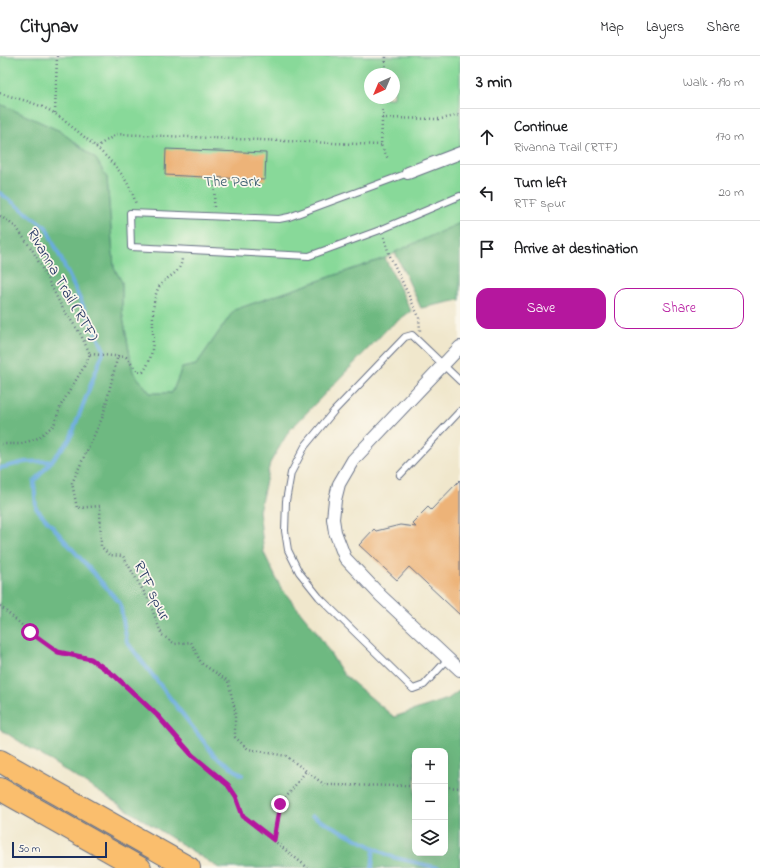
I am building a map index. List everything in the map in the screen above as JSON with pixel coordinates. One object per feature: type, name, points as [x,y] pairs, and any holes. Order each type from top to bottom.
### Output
[{"type":"highway","points":[[0,746],[36,769],[82,807]]},
{"type":"highway","points":[[0,760],[189,868]]},
{"type":"highway","points":[[0,789],[140,868]]},
{"type":"highway","points":[[0,793],[25,803]]},
{"type":"street","points":[[408,173],[460,153]]},
{"type":"street","points":[[460,347],[350,465],[339,484],[335,500],[333,519],[337,539],[345,558],[380,596],[460,670]]},
{"type":"lane","points":[[408,173],[289,217],[278,219],[138,212],[130,213],[131,247],[309,256],[380,230],[460,196]]},
{"type":"lane","points":[[448,659],[424,685],[413,689],[319,597],[299,572],[288,550],[285,531],[286,501],[291,473],[305,446],[334,411],[405,337],[412,335],[460,382]]},
{"type":"lane","points":[[400,474],[460,411]]},
{"type":"path","points":[[55,113],[57,56]]},
{"type":"path","points":[[385,68],[386,56]]},
{"type":"path","points":[[0,93],[32,103],[55,113],[96,147],[115,167],[133,192],[138,212]]},
{"type":"path","points":[[383,104],[381,146],[388,159]]},
{"type":"path","points":[[382,118],[442,119],[460,115]]},
{"type":"path","points":[[96,147],[116,134],[381,146]]},
{"type":"path","points":[[213,216],[215,180]]},
{"type":"path","name":"Rivanna Trail (RTF)","points":[[0,216],[16,226],[34,251],[63,310],[80,333],[90,354],[61,405],[54,425],[38,438],[21,444],[0,444]]},
{"type":"path","points":[[386,243],[389,254],[419,317],[420,331]]},
{"type":"path","points":[[90,354],[118,355],[126,357],[137,371],[143,372],[149,364],[152,352],[154,302],[157,289],[164,280],[176,274],[182,263],[183,249]]},
{"type":"path","name":"RTF spur","points":[[118,355],[103,416],[72,483],[77,508],[100,506],[101,546],[109,555],[123,556],[148,599],[162,635],[175,644],[191,642],[201,663],[228,681],[235,710],[235,738],[248,749],[286,756],[325,785],[412,786]]},
{"type":"path","points":[[0,606],[30,632],[58,652],[91,659],[115,676],[157,715],[192,755],[228,785],[236,797],[243,816],[308,868]]},
{"type":"path","points":[[274,840],[280,804],[306,771]]},
{"type":"path","points":[[448,787],[460,788]]},
{"type":"green space","name":"The Park","points":[[0,56],[460,56],[460,223],[385,258],[234,310],[196,365],[182,368],[172,393],[150,393],[133,372],[122,312],[122,282],[114,268],[107,178],[96,159],[60,131],[0,104]]},
{"type":"green space","points":[[0,104],[60,131],[96,159],[107,178],[114,268],[122,282],[122,312],[133,372],[150,393],[172,393],[182,368],[196,365],[234,310],[385,258],[411,311],[388,328],[289,431],[270,463],[259,511],[264,553],[281,588],[316,631],[344,675],[394,717],[448,699],[460,690],[460,868],[219,868],[0,729]]},
{"type":"green space","points":[[460,223],[460,300],[421,308],[395,252]]},
{"type":"building","points":[[166,149],[266,153],[265,180],[165,175]]},
{"type":"building","points":[[460,480],[460,615],[409,567],[397,580],[359,545],[374,529],[376,531],[400,525],[416,527],[412,523],[428,507],[431,510]]},
{"type":"waterway","points":[[0,193],[46,227],[104,350],[70,439],[34,482],[36,508],[120,603],[127,642],[214,755],[242,775]]},
{"type":"waterway","points":[[0,468],[25,462],[52,461]]},
{"type":"waterway","points":[[312,816],[392,857],[439,868]]},
{"type":"waterway","points":[[372,868],[374,848]]},
{"type":"route","points":[[30,632],[58,652],[91,659],[115,676],[157,715],[192,755],[228,785],[236,797],[243,816],[274,840],[280,804]]}]
